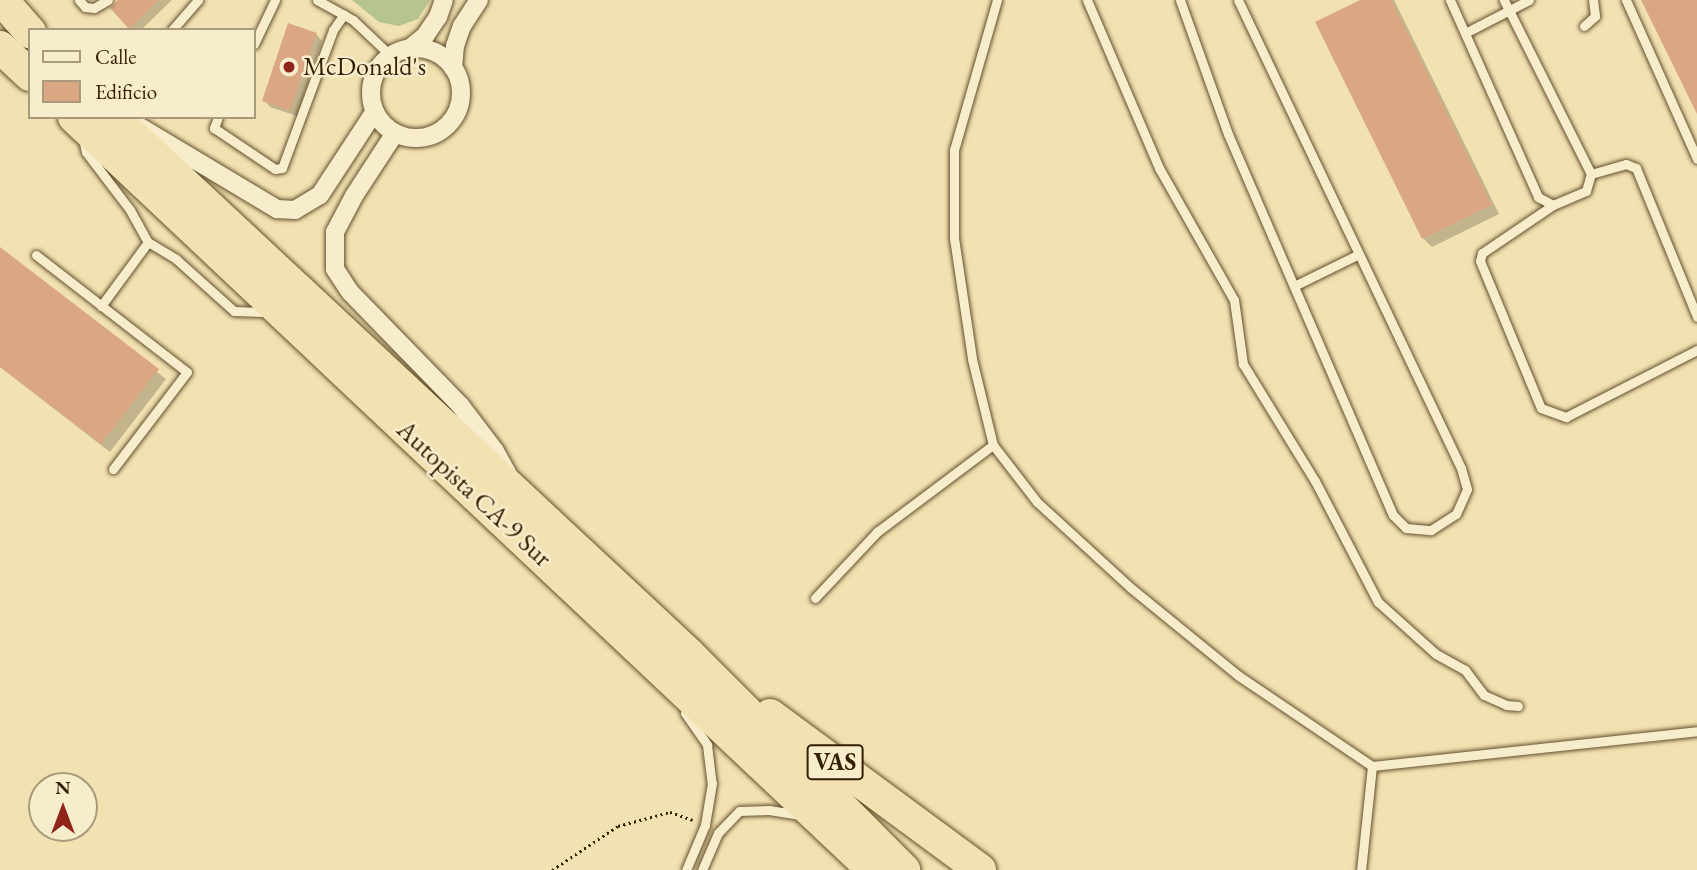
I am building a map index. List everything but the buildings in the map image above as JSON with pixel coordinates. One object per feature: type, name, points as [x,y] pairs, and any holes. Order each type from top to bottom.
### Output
[{"type":"highway","points":[[2,0],[28,30]]},
{"type":"highway","points":[[0,13],[28,38]]},
{"type":"highway","points":[[0,47],[28,73]]},
{"type":"highway","name":"Autopista CA-9 Sur","points":[[115,119],[525,504],[689,654],[904,870]]},
{"type":"highway","name":"Autopista CA-9 Sur","points":[[77,120],[281,312],[523,549],[873,870]]},
{"type":"highway","name":"VAS","points":[[689,654],[980,870]]},
{"type":"street","points":[[409,49],[434,52],[453,68],[460,84],[461,101],[455,117],[443,129],[428,137],[411,138],[395,133],[383,124],[375,111],[371,96],[373,80],[380,67],[391,56],[409,49],[425,36],[438,17],[444,0]]},
{"type":"street","points":[[453,68],[455,46],[462,26],[479,0]]},
{"type":"street","points":[[127,119],[276,209],[295,210],[320,195],[375,111]]},
{"type":"street","points":[[395,133],[354,195],[335,232],[335,269],[359,302],[460,405],[495,450],[525,504]]},
{"type":"lane","points":[[79,0],[85,7],[94,8],[108,0]]},
{"type":"lane","points":[[177,28],[198,0]]},
{"type":"lane","points":[[256,40],[275,0]]},
{"type":"lane","points":[[317,0],[344,14],[391,56]]},
{"type":"lane","points":[[997,0],[954,150],[954,238],[972,359],[993,445],[1037,502],[1130,588],[1239,676],[1372,766],[1697,732]]},
{"type":"lane","points":[[1087,0],[1159,168],[1234,300],[1243,364],[1315,481],[1378,602],[1436,654],[1465,670],[1484,695],[1506,705],[1518,706]]},
{"type":"lane","points":[[1180,0],[1228,134],[1393,515],[1406,528],[1431,530],[1456,514],[1467,489],[1461,468],[1238,0]]},
{"type":"lane","points":[[1450,0],[1538,197],[1553,205]]},
{"type":"lane","points":[[1465,33],[1506,4],[1529,0]]},
{"type":"lane","points":[[1584,26],[1595,16],[1593,0]]},
{"type":"lane","points":[[1626,0],[1697,159]]},
{"type":"lane","points":[[1506,4],[1591,174],[1586,191],[1553,205],[1482,253],[1480,261],[1541,408],[1566,417],[1697,350]]},
{"type":"lane","points":[[217,119],[214,128],[275,169],[282,168],[333,30],[344,14]]},
{"type":"lane","points":[[77,120],[86,152],[130,210],[148,242],[176,260],[234,311],[281,312]]},
{"type":"lane","points":[[1591,174],[1626,164],[1636,168],[1697,317]]},
{"type":"lane","points":[[101,306],[148,242]]},
{"type":"lane","points":[[1294,286],[1359,254]]},
{"type":"lane","points":[[36,255],[187,372],[113,469]]},
{"type":"lane","points":[[815,598],[877,532],[993,445]]},
{"type":"lane","points":[[679,707],[700,730],[707,745],[712,783],[705,825],[686,870]]},
{"type":"lane","points":[[1358,868],[1372,789],[1372,766]]},
{"type":"lane","points":[[702,870],[718,833],[739,811],[769,810],[821,821]]},
{"type":"path","points":[[552,870],[618,826],[670,812],[705,825]]},
{"type":"green space","points":[[352,0],[430,0],[418,19],[399,26],[379,22]]},
{"type":"place","name":"McDonald's","points":[[289,67]]}]
